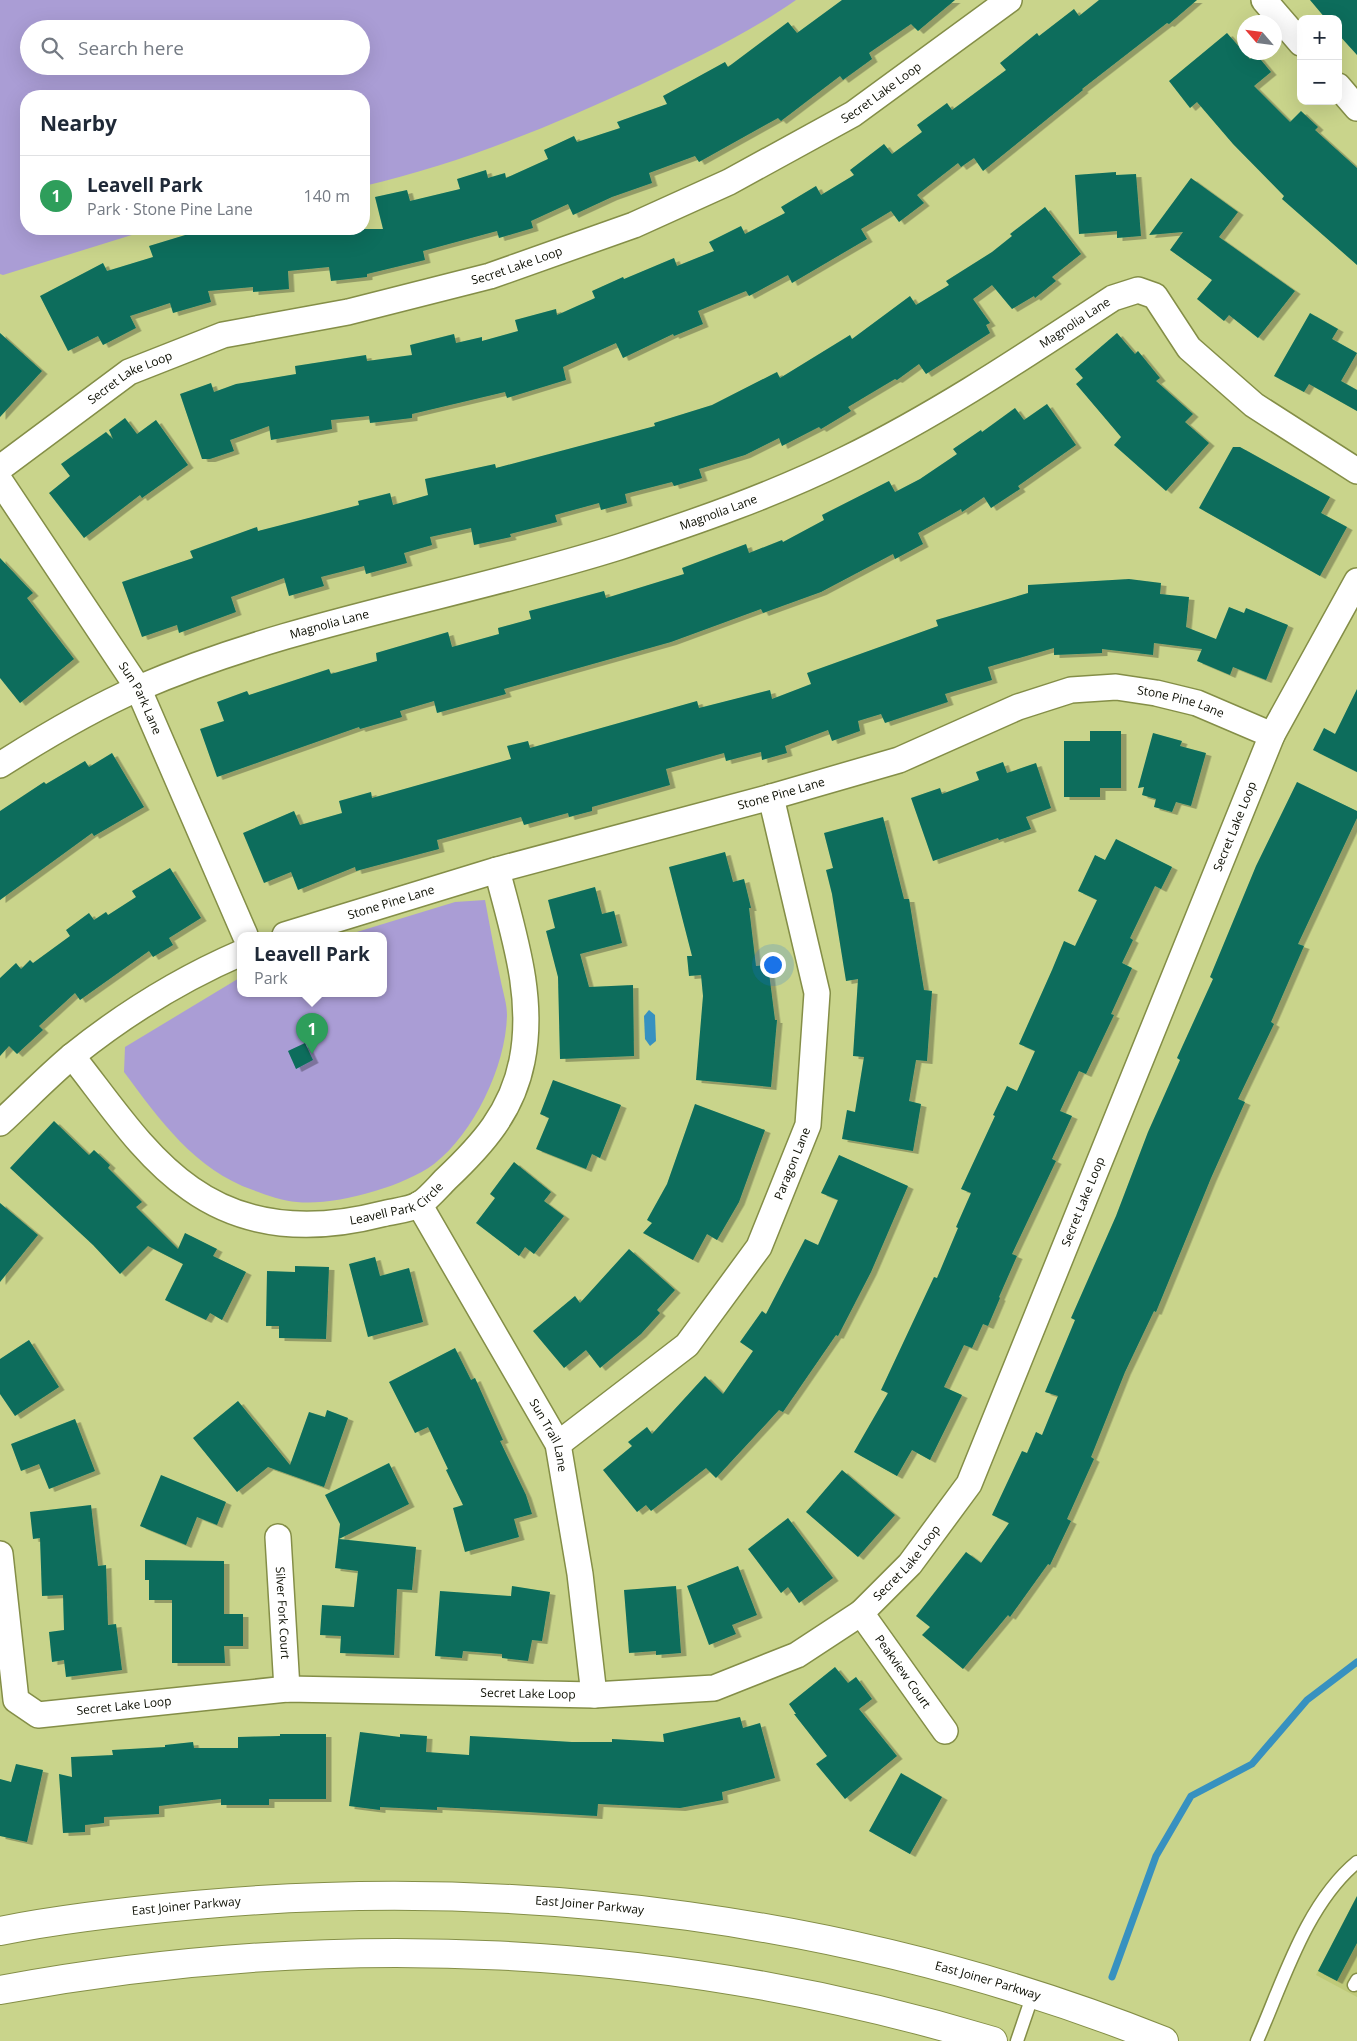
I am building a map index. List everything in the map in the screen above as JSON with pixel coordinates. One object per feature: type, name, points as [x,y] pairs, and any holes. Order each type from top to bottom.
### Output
[{"type":"main road","name":"East Joiner Parkway","points":[[0,1931],[122,1912],[256,1900],[415,1896],[520,1900],[647,1912],[771,1930],[878,1951],[1033,1994],[1164,2041]]},
{"type":"main road","points":[[0,1990],[130,1968],[243,1957],[360,1952],[473,1954],[583,1960],[704,1975],[861,2006],[993,2041]]},
{"type":"street","name":"Secret Lake Loop","points":[[0,468],[129,372],[206,341],[222,335],[348,312],[490,276],[634,225],[729,182],[853,114],[1008,0]]},
{"type":"street","points":[[1264,0],[1297,38]]},
{"type":"street","points":[[1342,91],[1357,108]]},
{"type":"street","name":"Magnolia Lane","points":[[0,765],[44,737],[138,688],[241,650],[616,547],[748,502],[846,459],[973,390],[1113,298],[1138,290],[1155,296],[1189,348],[1254,405],[1357,471]]},
{"type":"street","name":"Sun Park Lane","points":[[0,481],[138,688],[244,932]]},
{"type":"street","name":"Secret Lake Loop","points":[[0,1554],[16,1700],[38,1714],[287,1689],[594,1695],[714,1688],[796,1655],[861,1613],[910,1564],[969,1484],[1272,735],[1357,581]]},
{"type":"street","name":"Stone Pine Lane","points":[[295,932],[497,870],[770,797],[898,760],[1018,707],[1071,690],[1116,687],[1156,693],[1197,703],[1272,735]]},
{"type":"street","name":"Paragon Lane","points":[[558,1444],[687,1345],[759,1247],[808,1125],[817,993],[770,797]]},
{"type":"street","name":"Leavell Park Circle","points":[[72,1056],[136,1136],[166,1168],[192,1190],[227,1209],[267,1221],[309,1226],[350,1222],[420,1204],[480,1146],[507,1108],[522,1063],[527,1025],[523,974],[497,870]]},
{"type":"street","points":[[0,1123],[72,1056],[136,1010],[213,966],[237,955]]},
{"type":"street","name":"Sun Trail Lane","points":[[420,1204],[558,1444],[580,1574],[594,1695]]},
{"type":"street","name":"Silver Fork Court","points":[[278,1537],[287,1689]]},
{"type":"street","name":"Peakview Court","points":[[861,1613],[945,1731]]},
{"type":"lane","points":[[1257,2041],[1315,1912],[1330,1889],[1357,1862]]},
{"type":"lane","points":[[1018,2041],[1033,1994]]},
{"type":"shaded area","points":[[0,0],[796,0],[720,46],[573,115],[505,143],[435,167],[370,184],[370,90],[20,90],[20,235],[132,235],[3,275],[0,274]]},
{"type":"shaded area","points":[[485,900],[506,1002],[505,1035],[494,1076],[474,1117],[449,1151],[421,1172],[387,1187],[349,1198],[330,1201],[297,1202],[269,1196],[232,1181],[213,1170],[196,1156],[165,1125],[124,1072],[125,1047],[237,979],[237,997],[387,997],[387,932],[357,932],[455,902]]},
{"type":"shaded area","points":[[1357,1897],[1357,1997],[1316,1975]]},
{"type":"water","points":[[649,1010],[655,1015],[656,1041],[650,1046],[645,1039],[644,1016]]},
{"type":"building","points":[[842,0],[955,0],[918,31],[911,24],[869,53],[872,59],[843,80],[840,76],[781,121],[778,118],[699,162],[695,156],[649,173],[652,183],[612,197],[573,215],[568,204],[531,221],[533,228],[499,238],[497,231],[423,251],[425,260],[367,274],[367,277],[331,281],[329,267],[288,271],[289,289],[253,292],[253,287],[208,291],[211,302],[173,313],[170,303],[130,316],[136,328],[103,345],[98,336],[68,351],[40,296],[103,263],[107,271],[153,257],[149,246],[185,235],[370,235],[370,229],[383,229],[375,197],[407,190],[410,201],[460,189],[457,179],[486,170],[488,178],[505,173],[506,178],[548,159],[544,150],[574,136],[577,142],[620,128],[617,122],[667,104],[663,96],[725,62],[728,67],[788,22],[797,33]]},
{"type":"building","points":[[1099,0],[1197,0],[1169,24],[1167,23],[1082,89],[983,171],[974,158],[961,167],[958,163],[917,195],[924,203],[899,222],[891,211],[861,229],[867,239],[792,283],[788,275],[749,296],[746,291],[698,311],[703,324],[674,336],[673,334],[623,358],[616,343],[563,367],[566,380],[507,398],[505,392],[412,414],[412,418],[370,423],[369,416],[331,420],[332,429],[271,440],[269,426],[230,440],[234,451],[210,459],[202,459],[180,394],[211,383],[214,392],[236,384],[296,374],[295,366],[366,355],[367,361],[412,355],[410,345],[454,334],[456,343],[482,337],[482,341],[518,331],[515,320],[556,309],[557,315],[595,298],[592,291],[623,277],[624,279],[674,258],[677,266],[714,251],[709,242],[741,226],[745,234],[785,213],[781,207],[816,186],[821,195],[854,175],[850,170],[884,144],[892,154],[922,132],[917,125],[947,103],[952,110],[1006,70],[1000,63],[1037,33],[1039,36],[1074,9],[1079,16]]},
{"type":"building","points":[[1310,0],[1357,0],[1357,55],[1342,38],[1342,15],[1323,15]]},
{"type":"building","points":[[1227,33],[1237,44],[1237,60],[1261,60],[1271,72],[1254,86],[1290,122],[1301,111],[1318,127],[1315,130],[1357,168],[1357,265],[1282,199],[1284,196],[1233,144],[1197,102],[1190,108],[1169,81]]},
{"type":"building","points":[[1116,172],[1116,175],[1136,174],[1141,236],[1117,238],[1117,231],[1079,234],[1075,175]]},
{"type":"building","points":[[1191,178],[1238,212],[1219,237],[1295,291],[1258,338],[1229,315],[1224,321],[1197,299],[1212,280],[1170,250],[1183,232],[1149,235]]},
{"type":"building","points":[[1045,207],[1081,254],[1052,277],[1056,281],[1035,298],[1034,296],[1012,309],[992,285],[973,299],[990,323],[986,325],[990,333],[926,374],[919,364],[897,380],[895,379],[848,407],[851,411],[821,429],[819,427],[782,446],[779,438],[745,455],[699,469],[702,478],[674,486],[672,482],[625,494],[627,503],[601,510],[599,503],[555,515],[557,522],[510,534],[511,537],[474,545],[471,528],[430,537],[432,545],[404,553],[407,563],[366,574],[364,566],[321,577],[324,586],[289,596],[284,578],[231,597],[236,612],[179,633],[177,625],[142,637],[122,582],[193,558],[190,551],[257,527],[258,531],[359,505],[358,501],[390,493],[393,505],[428,495],[425,479],[495,464],[496,468],[655,426],[654,423],[712,405],[777,372],[780,378],[850,335],[852,339],[910,296],[916,305],[949,285],[946,281],[992,252],[1012,236],[1010,234]]},
{"type":"building","points":[[1310,313],[1338,329],[1332,339],[1357,353],[1341,381],[1357,390],[1357,411],[1309,384],[1304,392],[1274,376]]},
{"type":"building","points":[[0,333],[42,371],[0,417]]},
{"type":"building","points":[[1117,333],[1135,354],[1138,351],[1160,378],[1156,381],[1193,414],[1185,422],[1209,443],[1166,491],[1114,445],[1121,437],[1076,384],[1083,378],[1075,369]]},
{"type":"building","points":[[1047,404],[1076,445],[1018,486],[1020,489],[991,508],[984,497],[962,512],[961,509],[918,533],[923,544],[895,559],[893,554],[821,592],[763,613],[761,609],[671,642],[504,689],[506,694],[437,713],[434,701],[400,711],[402,717],[360,729],[359,727],[217,777],[200,729],[224,721],[217,702],[247,691],[249,695],[329,669],[331,674],[377,661],[376,653],[448,632],[452,647],[499,634],[498,628],[531,619],[529,611],[604,591],[606,598],[684,574],[682,568],[746,544],[749,553],[782,540],[783,542],[824,520],[822,515],[889,481],[895,492],[920,479],[957,454],[953,449],[981,430],[982,432],[1015,408],[1024,420]]},
{"type":"building","points":[[125,418],[137,434],[156,420],[188,465],[142,498],[140,495],[84,538],[49,493],[70,476],[61,464],[106,432],[113,439],[109,430]]},
{"type":"building","points":[[1233,447],[1240,447],[1330,497],[1321,513],[1347,527],[1320,576],[1199,508]]},
{"type":"building","points":[[0,558],[33,593],[27,598],[74,659],[20,703],[0,678]]},
{"type":"building","points":[[1129,579],[1161,583],[1160,594],[1189,597],[1186,627],[1216,639],[1229,607],[1244,613],[1246,608],[1288,625],[1266,680],[1233,667],[1230,675],[1197,661],[1202,649],[1154,643],[1153,655],[1102,649],[1102,653],[1054,655],[1054,648],[988,667],[992,680],[945,694],[948,702],[885,723],[881,714],[858,721],[860,731],[832,741],[828,730],[785,746],[787,753],[762,760],[761,752],[726,761],[724,753],[666,769],[670,785],[592,807],[592,811],[569,817],[568,813],[524,825],[521,817],[437,840],[439,849],[356,871],[355,867],[298,890],[291,872],[264,883],[243,833],[294,811],[300,825],[342,813],[339,801],[371,792],[372,798],[511,759],[507,746],[528,741],[530,748],[697,701],[699,708],[770,690],[772,699],[811,684],[807,673],[938,626],[936,620],[1028,593],[1028,585]]},
{"type":"building","points":[[1357,689],[1357,772],[1313,750],[1324,728],[1335,734]]},
{"type":"building","points":[[1090,731],[1121,731],[1121,788],[1100,788],[1100,797],[1064,797],[1064,741],[1090,741]]},
{"type":"building","points":[[1153,733],[1182,741],[1180,746],[1206,753],[1191,806],[1176,802],[1172,812],[1154,807],[1156,799],[1142,795],[1144,787],[1138,788]]},
{"type":"building","points":[[112,753],[144,807],[94,836],[92,833],[0,900],[0,811],[44,782],[46,784],[85,761],[89,767]]},
{"type":"building","points":[[1003,762],[1007,773],[1036,763],[1051,808],[1026,817],[1031,829],[999,840],[998,838],[933,861],[911,798],[940,788],[942,794],[979,780],[976,772]]},
{"type":"building","points":[[1297,782],[1357,811],[1357,818],[1298,944],[1304,946],[1271,1022],[1274,1024],[1238,1099],[1245,1102],[1211,1178],[1156,1312],[1154,1311],[1125,1372],[1091,1457],[1094,1459],[1067,1519],[1071,1521],[1050,1565],[1048,1564],[1010,1617],[1008,1615],[963,1669],[922,1635],[930,1627],[916,1616],[966,1552],[981,1563],[1009,1523],[992,1515],[1022,1451],[1027,1453],[1036,1432],[1042,1435],[1058,1396],[1045,1392],[1075,1320],[1071,1318],[1116,1216],[1148,1132],[1180,1060],[1177,1058],[1213,979],[1210,977],[1256,866]]},
{"type":"building","points":[[883,817],[904,899],[909,899],[924,990],[932,991],[927,1061],[916,1060],[909,1101],[921,1104],[913,1151],[842,1139],[847,1110],[855,1112],[864,1057],[853,1056],[858,979],[846,981],[832,894],[826,870],[833,868],[824,833]]},
{"type":"building","points":[[1116,839],[1172,867],[1161,889],[1155,886],[1130,938],[1133,940],[1122,963],[1132,968],[1111,1014],[1114,1015],[1086,1074],[1079,1071],[1060,1111],[1072,1116],[1052,1159],[1056,1161],[1012,1254],[1017,1256],[988,1326],[983,1324],[972,1348],[964,1345],[944,1387],[962,1395],[930,1460],[912,1450],[897,1476],[854,1452],[888,1393],[881,1390],[934,1277],[937,1278],[958,1228],[956,1227],[971,1193],[961,1189],[995,1116],[993,1115],[1007,1086],[1017,1091],[1035,1051],[1019,1044],[1064,941],[1075,946],[1097,900],[1078,891],[1095,855],[1105,860]]},
{"type":"building","points":[[725,852],[733,882],[744,879],[751,908],[749,908],[756,966],[768,965],[775,1020],[777,1020],[771,1087],[696,1080],[703,996],[701,975],[689,976],[687,956],[692,956],[669,867]]},
{"type":"building","points":[[170,868],[201,918],[169,938],[173,945],[153,957],[149,951],[80,1000],[75,993],[39,1026],[43,1030],[17,1054],[9,1046],[0,1056],[0,978],[16,963],[21,969],[30,960],[33,963],[70,936],[66,930],[89,913],[94,920],[106,912],[108,915],[136,897],[132,891]]},
{"type":"building","points":[[595,887],[602,914],[614,911],[622,943],[580,954],[589,987],[633,985],[634,1056],[560,1059],[558,977],[546,931],[555,928],[548,900]]},
{"type":"building","points":[[305,1043],[313,1060],[296,1069],[288,1051]]},
{"type":"building","points":[[553,1080],[621,1105],[600,1158],[592,1154],[586,1169],[536,1149],[549,1118],[540,1114]]},
{"type":"building","points":[[695,1104],[765,1130],[739,1202],[717,1240],[707,1234],[693,1260],[643,1233],[652,1223],[647,1220],[667,1184]]},
{"type":"building","points":[[54,1121],[89,1155],[94,1150],[110,1165],[108,1168],[142,1202],[136,1207],[178,1249],[185,1233],[217,1249],[213,1256],[246,1272],[222,1320],[210,1313],[206,1320],[165,1300],[183,1264],[148,1246],[120,1274],[93,1245],[10,1168]]},
{"type":"building","points":[[839,1155],[908,1186],[871,1272],[838,1336],[836,1335],[783,1412],[779,1410],[716,1478],[706,1468],[651,1511],[646,1505],[637,1512],[603,1470],[632,1446],[628,1442],[647,1427],[652,1434],[705,1376],[723,1394],[753,1351],[740,1342],[762,1311],[766,1314],[805,1239],[818,1245],[838,1200],[821,1193]]},
{"type":"building","points":[[514,1162],[551,1192],[544,1201],[564,1216],[534,1254],[525,1247],[519,1256],[476,1223],[495,1198],[490,1194]]},
{"type":"building","points":[[0,1203],[38,1235],[0,1282]]},
{"type":"building","points":[[629,1249],[675,1290],[657,1310],[660,1313],[641,1334],[600,1368],[586,1350],[564,1368],[533,1331],[575,1296],[580,1303]]},
{"type":"building","points":[[375,1257],[380,1276],[409,1268],[423,1322],[368,1337],[349,1264]]},
{"type":"building","points":[[295,1266],[329,1267],[326,1339],[279,1338],[279,1326],[266,1326],[267,1271],[295,1272]]},
{"type":"building","points":[[29,1340],[59,1387],[15,1416],[0,1394],[0,1359]]},
{"type":"building","points":[[455,1348],[471,1380],[475,1378],[503,1440],[500,1441],[526,1495],[532,1514],[514,1519],[519,1537],[465,1552],[453,1508],[463,1505],[446,1470],[448,1469],[428,1427],[415,1433],[389,1382]]},
{"type":"building","points":[[238,1401],[290,1465],[309,1412],[325,1417],[327,1410],[348,1418],[324,1487],[268,1467],[237,1492],[193,1438]]},
{"type":"building","points":[[75,1419],[95,1471],[49,1489],[39,1464],[21,1471],[11,1444]]},
{"type":"building","points":[[389,1463],[409,1504],[339,1539],[416,1547],[412,1590],[397,1589],[394,1655],[340,1653],[341,1636],[320,1635],[322,1605],[354,1607],[358,1571],[335,1568],[340,1524],[325,1495]]},
{"type":"building","points":[[842,1470],[895,1515],[858,1557],[806,1512]]},
{"type":"building","points":[[161,1475],[226,1502],[217,1525],[197,1517],[186,1545],[140,1526]]},
{"type":"building","points":[[91,1505],[98,1566],[106,1565],[108,1625],[116,1624],[122,1670],[66,1677],[64,1660],[52,1662],[49,1632],[64,1630],[63,1595],[42,1596],[40,1538],[33,1539],[30,1512]]},
{"type":"building","points":[[788,1518],[833,1578],[799,1603],[788,1587],[781,1593],[748,1549]]},
{"type":"building","points":[[145,1560],[224,1561],[224,1614],[243,1614],[243,1646],[224,1646],[225,1663],[172,1663],[172,1600],[149,1600],[149,1580],[145,1580]]},
{"type":"building","points":[[738,1566],[757,1615],[732,1625],[736,1634],[709,1645],[687,1586]]},
{"type":"building","points":[[512,1586],[550,1592],[542,1641],[532,1640],[528,1661],[502,1658],[502,1654],[463,1651],[462,1658],[435,1656],[440,1591],[511,1596]]},
{"type":"building","points":[[676,1586],[681,1653],[656,1655],[656,1651],[629,1653],[624,1590]]},
{"type":"building","points":[[835,1667],[848,1683],[856,1677],[872,1699],[859,1709],[897,1756],[845,1799],[816,1764],[827,1756],[794,1714],[796,1714],[789,1704]]},
{"type":"building","points":[[740,1717],[743,1728],[760,1723],[775,1778],[722,1792],[723,1800],[680,1808],[598,1804],[597,1816],[437,1807],[437,1810],[380,1807],[380,1810],[349,1806],[360,1732],[400,1737],[400,1734],[427,1736],[426,1752],[469,1755],[470,1736],[572,1742],[612,1742],[612,1739],[664,1742],[663,1734]]},
{"type":"building","points":[[280,1734],[326,1734],[326,1799],[269,1799],[269,1805],[221,1805],[221,1799],[159,1806],[159,1814],[104,1817],[104,1823],[85,1825],[85,1832],[63,1833],[59,1774],[72,1777],[71,1757],[113,1755],[112,1750],[165,1747],[165,1745],[193,1742],[194,1748],[238,1748],[238,1737],[280,1736]]},
{"type":"building","points":[[16,1764],[43,1770],[27,1842],[0,1836],[0,1779],[11,1782]]},
{"type":"building","points":[[901,1773],[942,1797],[910,1854],[869,1831]]},
{"type":"building","points":[[1357,1896],[1357,1943],[1337,1981],[1318,1971]]},
{"type":"waterway","points":[[1112,1977],[1156,1856],[1191,1796],[1252,1764],[1307,1700],[1357,1662]]},
{"type":"place","name":"Leavell Park","points":[[312,1054]]}]
